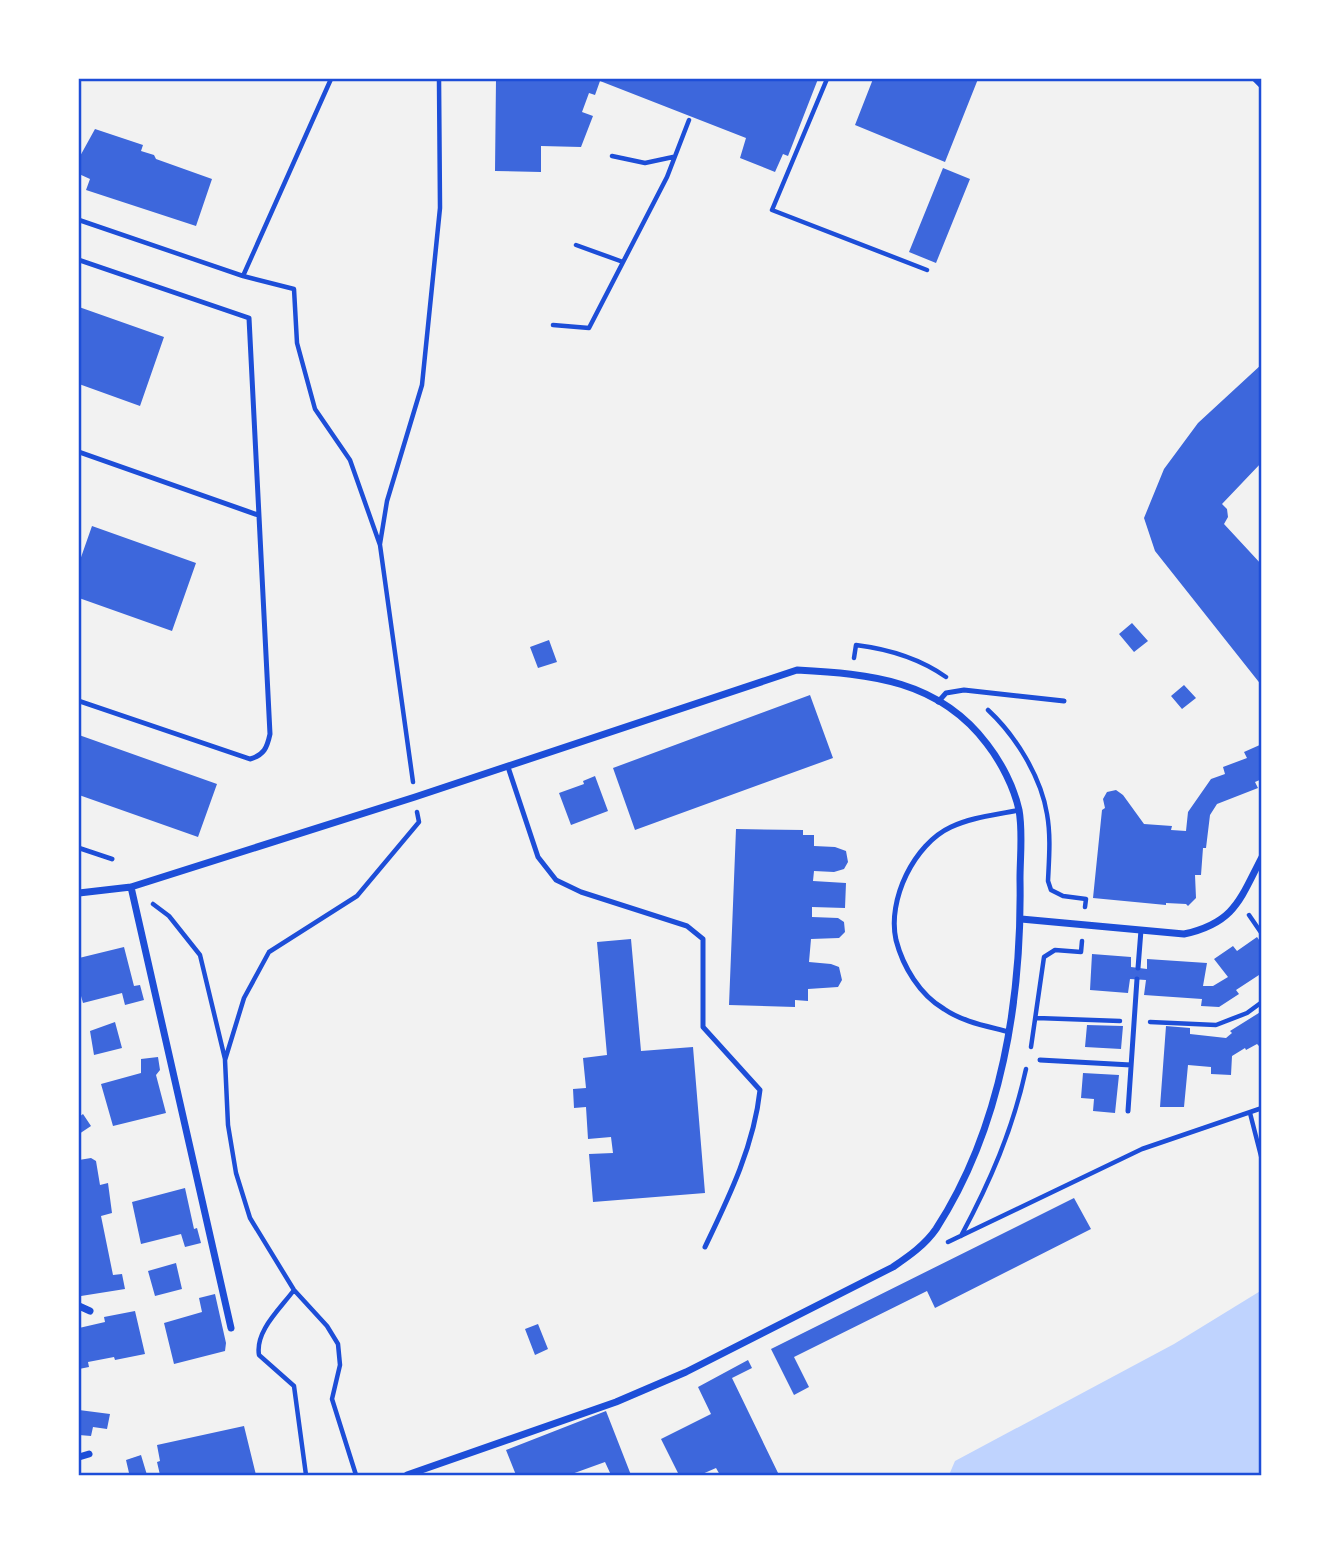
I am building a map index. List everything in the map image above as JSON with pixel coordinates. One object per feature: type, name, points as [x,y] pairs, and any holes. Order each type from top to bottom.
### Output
[{"type":"street","points":[[1255,79],[1262,86]]},
{"type":"street","points":[[79,892],[131,887],[415,797],[797,670],[852,673],[887,679],[915,689],[964,719],[987,743],[999,761],[1019,810],[1021,919],[1009,1032],[986,1124],[972,1159],[935,1230],[922,1245],[893,1267],[674,1377],[616,1402],[407,1475]]},
{"type":"street","points":[[1021,919],[1184,934],[1206,929],[1224,919],[1239,900],[1262,857]]},
{"type":"street","points":[[131,887],[231,1328]]},
{"type":"street","points":[[79,1306],[90,1311]]},
{"type":"street","points":[[79,1457],[89,1454]]},
{"type":"lane","points":[[79,260],[249,318],[270,734],[267,748],[259,756],[250,759],[238,757],[79,701]]},
{"type":"lane","points":[[79,452],[258,515]]},
{"type":"lane","points":[[938,702],[946,693],[964,690],[1064,701]]},
{"type":"lane","points":[[508,766],[538,857],[556,880],[581,892],[687,926],[703,939],[703,1027],[760,1090],[759,1104],[738,1177],[705,1247]]},
{"type":"lane","points":[[1009,1032],[942,1009],[906,969],[895,937],[905,876],[915,858],[931,840],[960,824],[1019,810]]},
{"type":"lane","points":[[79,848],[112,859]]},
{"type":"lane","points":[[1138,968],[1141,930]]},
{"type":"lane","points":[[1128,1111],[1137,979]]},
{"type":"lane","points":[[1040,1060],[1131,1065]]},
{"type":"path","points":[[243,276],[331,79]]},
{"type":"path","points":[[380,545],[387,501],[422,385],[439,208],[439,79]]},
{"type":"path","points":[[827,79],[772,210],[927,270]]},
{"type":"path","points":[[553,325],[589,328],[667,177],[689,120]]},
{"type":"path","points":[[612,156],[645,163],[674,157]]},
{"type":"path","points":[[79,220],[243,276],[294,289],[297,343],[315,409],[350,460],[380,545],[419,822],[357,896],[268,952],[244,998],[225,1060]]},
{"type":"path","points":[[576,245],[623,262]]},
{"type":"path","points":[[131,887],[169,916],[200,955],[225,1060],[228,1125],[236,1173],[250,1218],[294,1290],[327,1326],[338,1344],[340,1365],[332,1399],[356,1475]]},
{"type":"path","points":[[1029,1054],[1037,1017],[1044,957],[1055,950],[1082,952],[1082,937]]},
{"type":"path","points":[[961,1236],[997,1165],[1027,1066]]},
{"type":"path","points":[[922,1245],[938,1247],[1142,1149],[1262,1108]]},
{"type":"path","points":[[1250,1113],[1262,1160]]},
{"type":"path","points":[[294,1290],[259,1337],[258,1349],[259,1355],[294,1386],[306,1475]]},
{"type":"water","points":[[1262,1290],[1262,1475],[949,1475],[955,1461],[1174,1344]]},
{"type":"building","points":[[496,79],[818,79],[788,156],[783,154],[775,172],[740,158],[746,138],[600,81],[595,95],[589,93],[582,112],[593,116],[581,147],[541,146],[541,172],[495,171]]},
{"type":"building","points":[[873,79],[978,79],[945,162],[855,125]]},
{"type":"building","points":[[95,129],[143,145],[141,151],[154,155],[156,159],[212,179],[196,226],[86,190],[90,179],[79,174],[79,158]]},
{"type":"building","points":[[943,168],[970,179],[936,263],[909,252]]},
{"type":"building","points":[[79,307],[164,337],[140,406],[79,384]]},
{"type":"building","points":[[1262,364],[1262,462],[1222,504],[1227,509],[1228,517],[1224,524],[1262,565],[1262,686],[1155,551],[1144,518],[1164,469],[1198,423]]},
{"type":"building","points":[[92,526],[196,563],[172,631],[79,598],[79,563]]},
{"type":"building","points":[[1132,623],[1148,641],[1134,652],[1119,634]]},
{"type":"building","points":[[549,640],[557,662],[538,668],[530,647]]},
{"type":"building","points":[[1184,685],[1196,698],[1182,709],[1171,696]]},
{"type":"building","points":[[810,695],[833,758],[635,830],[613,768]]},
{"type":"building","points":[[79,735],[217,784],[198,837],[79,795]]},
{"type":"building","points":[[1262,744],[1262,779],[1255,782],[1258,788],[1217,804],[1210,815],[1201,875],[1195,875],[1196,898],[1188,906],[1093,898],[1102,810],[1105,808],[1103,799],[1107,792],[1116,790],[1123,795],[1144,824],[1172,826],[1171,830],[1186,831],[1188,812],[1211,779],[1225,774],[1223,767],[1247,758],[1244,752]]},
{"type":"building","points":[[595,776],[608,811],[571,825],[559,793],[584,784],[583,781]]},
{"type":"building","points":[[736,829],[803,830],[803,835],[814,835],[814,846],[835,847],[846,851],[848,862],[844,869],[834,872],[814,871],[813,881],[846,883],[845,908],[812,907],[812,917],[838,918],[844,922],[845,932],[839,938],[811,939],[809,962],[839,967],[842,980],[838,987],[808,989],[808,1001],[795,1000],[795,1007],[729,1005]]},
{"type":"building","points":[[1257,937],[1262,944],[1262,973],[1236,990],[1239,994],[1219,1007],[1201,1006],[1202,999],[1144,995],[1146,980],[1130,979],[1128,993],[1090,990],[1092,954],[1131,957],[1131,967],[1147,969],[1147,959],[1207,963],[1203,986],[1213,986],[1228,977],[1214,959],[1233,946],[1237,951]]},
{"type":"building","points":[[631,939],[641,1051],[693,1047],[705,1193],[593,1202],[589,1154],[613,1153],[611,1137],[588,1139],[586,1107],[574,1108],[573,1089],[586,1088],[583,1058],[607,1055],[597,942]]},
{"type":"building","points":[[124,947],[134,986],[140,985],[144,1000],[125,1005],[122,993],[83,1003],[79,989],[79,958]]},
{"type":"building","points":[[1262,1011],[1262,1045],[1260,1047],[1257,1044],[1246,1050],[1245,1048],[1232,1056],[1231,1075],[1211,1074],[1211,1067],[1188,1065],[1184,1107],[1160,1107],[1166,1026],[1190,1028],[1190,1034],[1226,1038],[1232,1033],[1230,1031]]},
{"type":"building","points":[[115,1022],[122,1048],[94,1055],[90,1031]]},
{"type":"building","points":[[1087,1025],[1123,1026],[1121,1049],[1085,1047]]},
{"type":"building","points":[[158,1057],[160,1070],[156,1075],[166,1113],[113,1126],[101,1084],[141,1073],[141,1059]]},
{"type":"building","points":[[1083,1073],[1119,1075],[1115,1113],[1093,1111],[1094,1099],[1081,1098]]},
{"type":"building","points":[[83,1114],[91,1126],[79,1134],[79,1117]]},
{"type":"building","points":[[91,1158],[96,1161],[100,1185],[108,1183],[112,1213],[101,1216],[113,1275],[122,1274],[125,1289],[81,1296],[79,1160]]},
{"type":"building","points":[[185,1188],[194,1229],[197,1228],[201,1243],[185,1247],[181,1234],[141,1244],[132,1202]]},
{"type":"building","points":[[1074,1198],[1091,1229],[935,1308],[927,1291],[794,1357],[809,1387],[794,1395],[771,1349]]},
{"type":"building","points":[[176,1263],[182,1289],[155,1296],[148,1271]]},
{"type":"building","points":[[215,1294],[226,1343],[225,1351],[174,1364],[164,1323],[202,1312],[199,1298]]},
{"type":"building","points":[[135,1311],[145,1354],[88,1362],[89,1367],[79,1369],[79,1328],[105,1322],[104,1317]]},
{"type":"building","points":[[538,1324],[548,1349],[535,1355],[525,1329]]},
{"type":"building","points":[[748,1360],[752,1368],[732,1378],[779,1475],[720,1475],[716,1468],[700,1475],[679,1475],[661,1439],[711,1414],[698,1387]]},
{"type":"building","points":[[79,1410],[110,1414],[107,1429],[93,1427],[91,1436],[79,1435]]},
{"type":"building","points":[[606,1411],[631,1475],[611,1475],[605,1462],[569,1475],[516,1475],[506,1450]]},
{"type":"building","points":[[244,1426],[256,1475],[160,1475],[157,1445]]},
{"type":"building","points":[[141,1455],[147,1475],[125,1475],[129,1473],[126,1460]]}]
